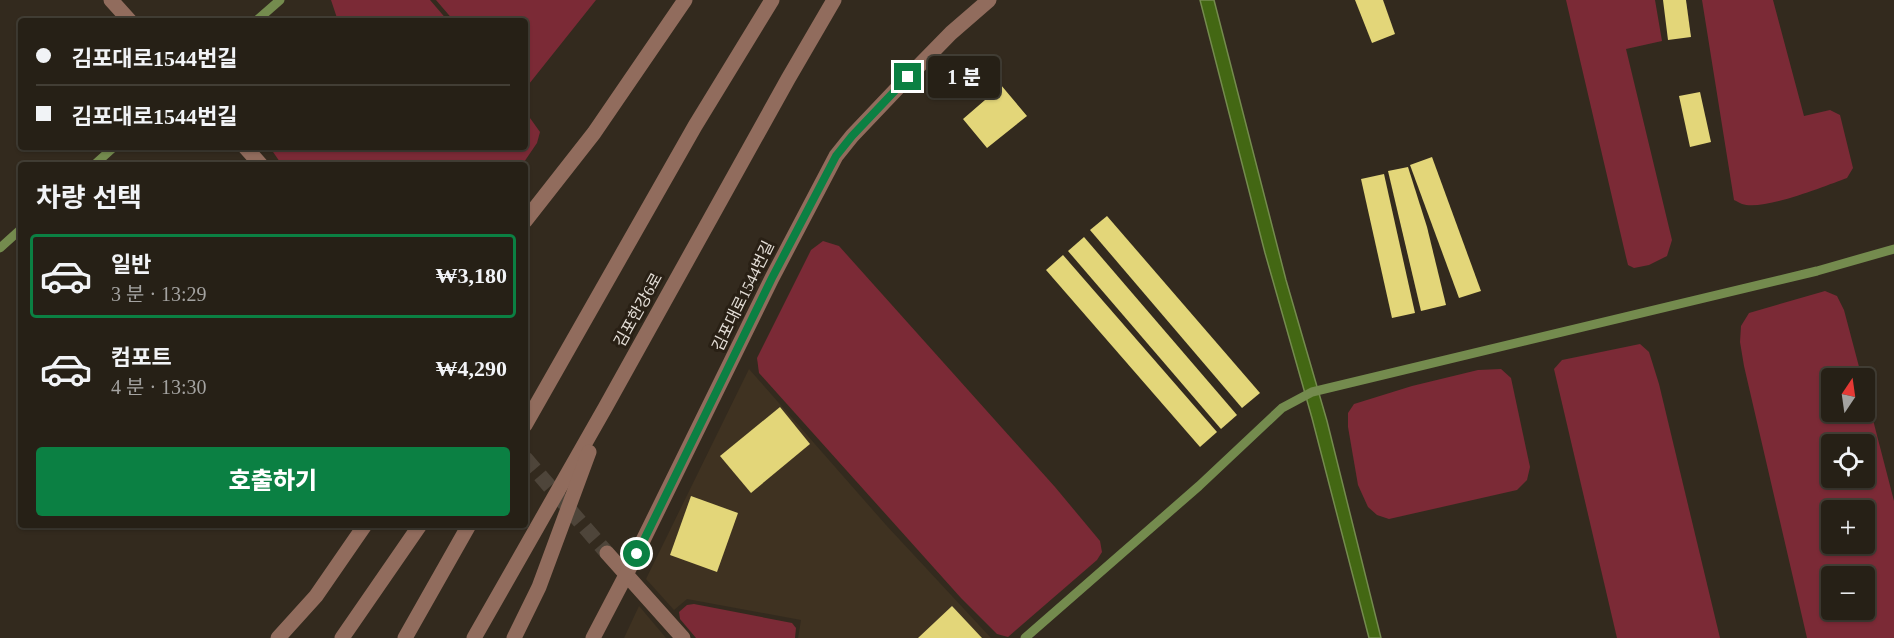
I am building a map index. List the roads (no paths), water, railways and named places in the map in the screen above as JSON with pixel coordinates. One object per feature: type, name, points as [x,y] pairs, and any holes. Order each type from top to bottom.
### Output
[{"type":"street","points":[[111,0],[127,18]]},
{"type":"street","points":[[528,217],[594,133],[685,0]]},
{"type":"street","points":[[528,420],[695,126],[772,0]]},
{"type":"street","name":"김포한강6로","points":[[474,638],[834,0]]},
{"type":"street","name":"김포대로1544번길","points":[[593,638],[766,288],[836,156],[852,136],[951,33],[989,0]]},
{"type":"street","points":[[248,150],[258,162]]},
{"type":"street","points":[[528,401],[557,368]]},
{"type":"street","points":[[514,638],[539,586],[604,408]]},
{"type":"street","points":[[278,638],[316,596],[363,528]]},
{"type":"street","points":[[342,638],[418,528]]},
{"type":"street","points":[[405,638],[467,528]]},
{"type":"street","points":[[607,553],[683,638]]},
{"type":"waterway","points":[[259,18],[280,0]]},
{"type":"waterway","points":[[97,162],[111,150]]},
{"type":"waterway","points":[[0,248],[18,232]]},
{"type":"waterway","points":[[1025,638],[1199,486],[1282,408],[1312,392],[1817,271],[1894,249]]},
{"type":"tunnel","points":[[528,461],[607,553]]}]
